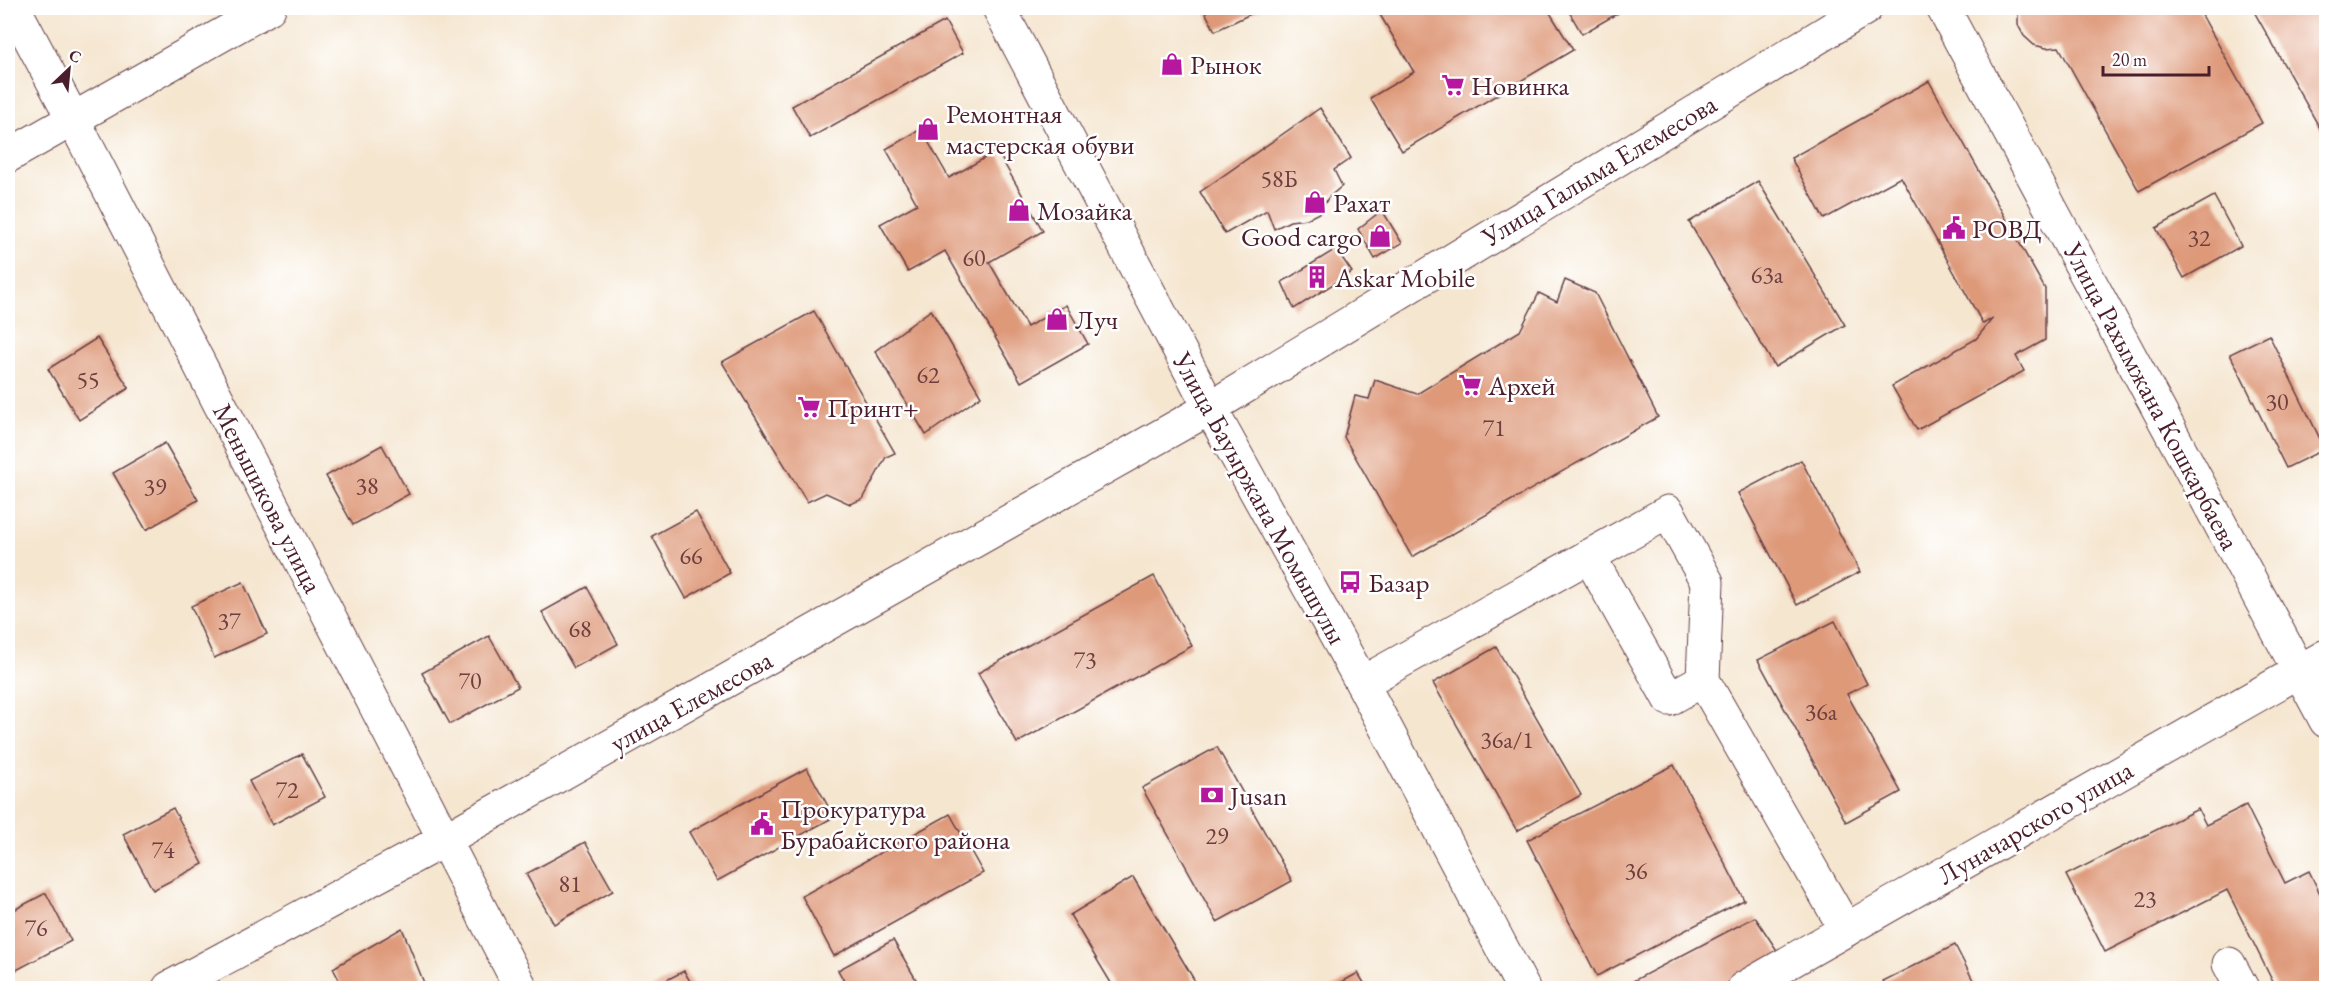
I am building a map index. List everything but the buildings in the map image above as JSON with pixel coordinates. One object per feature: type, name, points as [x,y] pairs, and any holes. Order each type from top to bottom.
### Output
[{"type":"street","name":"Меньшикова улица","points":[[14,8],[521,988]]},
{"type":"street","points":[[8,156],[269,8]]},
{"type":"street","name":"Улица Бауыржана Момышулы","points":[[999,8],[1210,408],[1362,683],[1523,988]]},
{"type":"street","name":"Улица Галыма Елемесова","points":[[1210,408],[1866,8]]},
{"type":"street","name":"Улица Рахымжана Кошкарбаева","points":[[1943,8],[2313,664],[2326,720]]},
{"type":"street","name":"улица Елемесова","points":[[169,988],[444,840],[1210,408]]},
{"type":"street","points":[[1362,683],[1668,512],[1707,582],[1703,680],[1846,930]]},
{"type":"street","points":[[1589,556],[1669,699],[1703,680]]},
{"type":"street","name":"Луначарского улица","points":[[1744,988],[2313,664]]},
{"type":"place","name":"Рынок","points":[[1172,64]]},
{"type":"place","name":"Новинка","points":[[1453,85]]},
{"type":"place","name":"Ремонтная мастерская обуви","points":[[928,129]]},
{"type":"place","name":"Рахат","points":[[1315,202]]},
{"type":"place","name":"Мозайка","points":[[1019,210]]},
{"type":"place","name":"РОВД","points":[[1954,228]]},
{"type":"place","name":"Good cargo","points":[[1380,236]]},
{"type":"place","name":"Askar Mobile","points":[[1317,277]]},
{"type":"place","name":"Луч","points":[[1057,319]]},
{"type":"place","name":"Архей","points":[[1470,385]]},
{"type":"place","name":"Принт+","points":[[809,407]]},
{"type":"place","name":"Базар","points":[[1350,582]]},
{"type":"place","name":"Jusan","points":[[1212,795]]},
{"type":"place","name":"Прокуратура Бурабайского района","points":[[762,824]]}]
